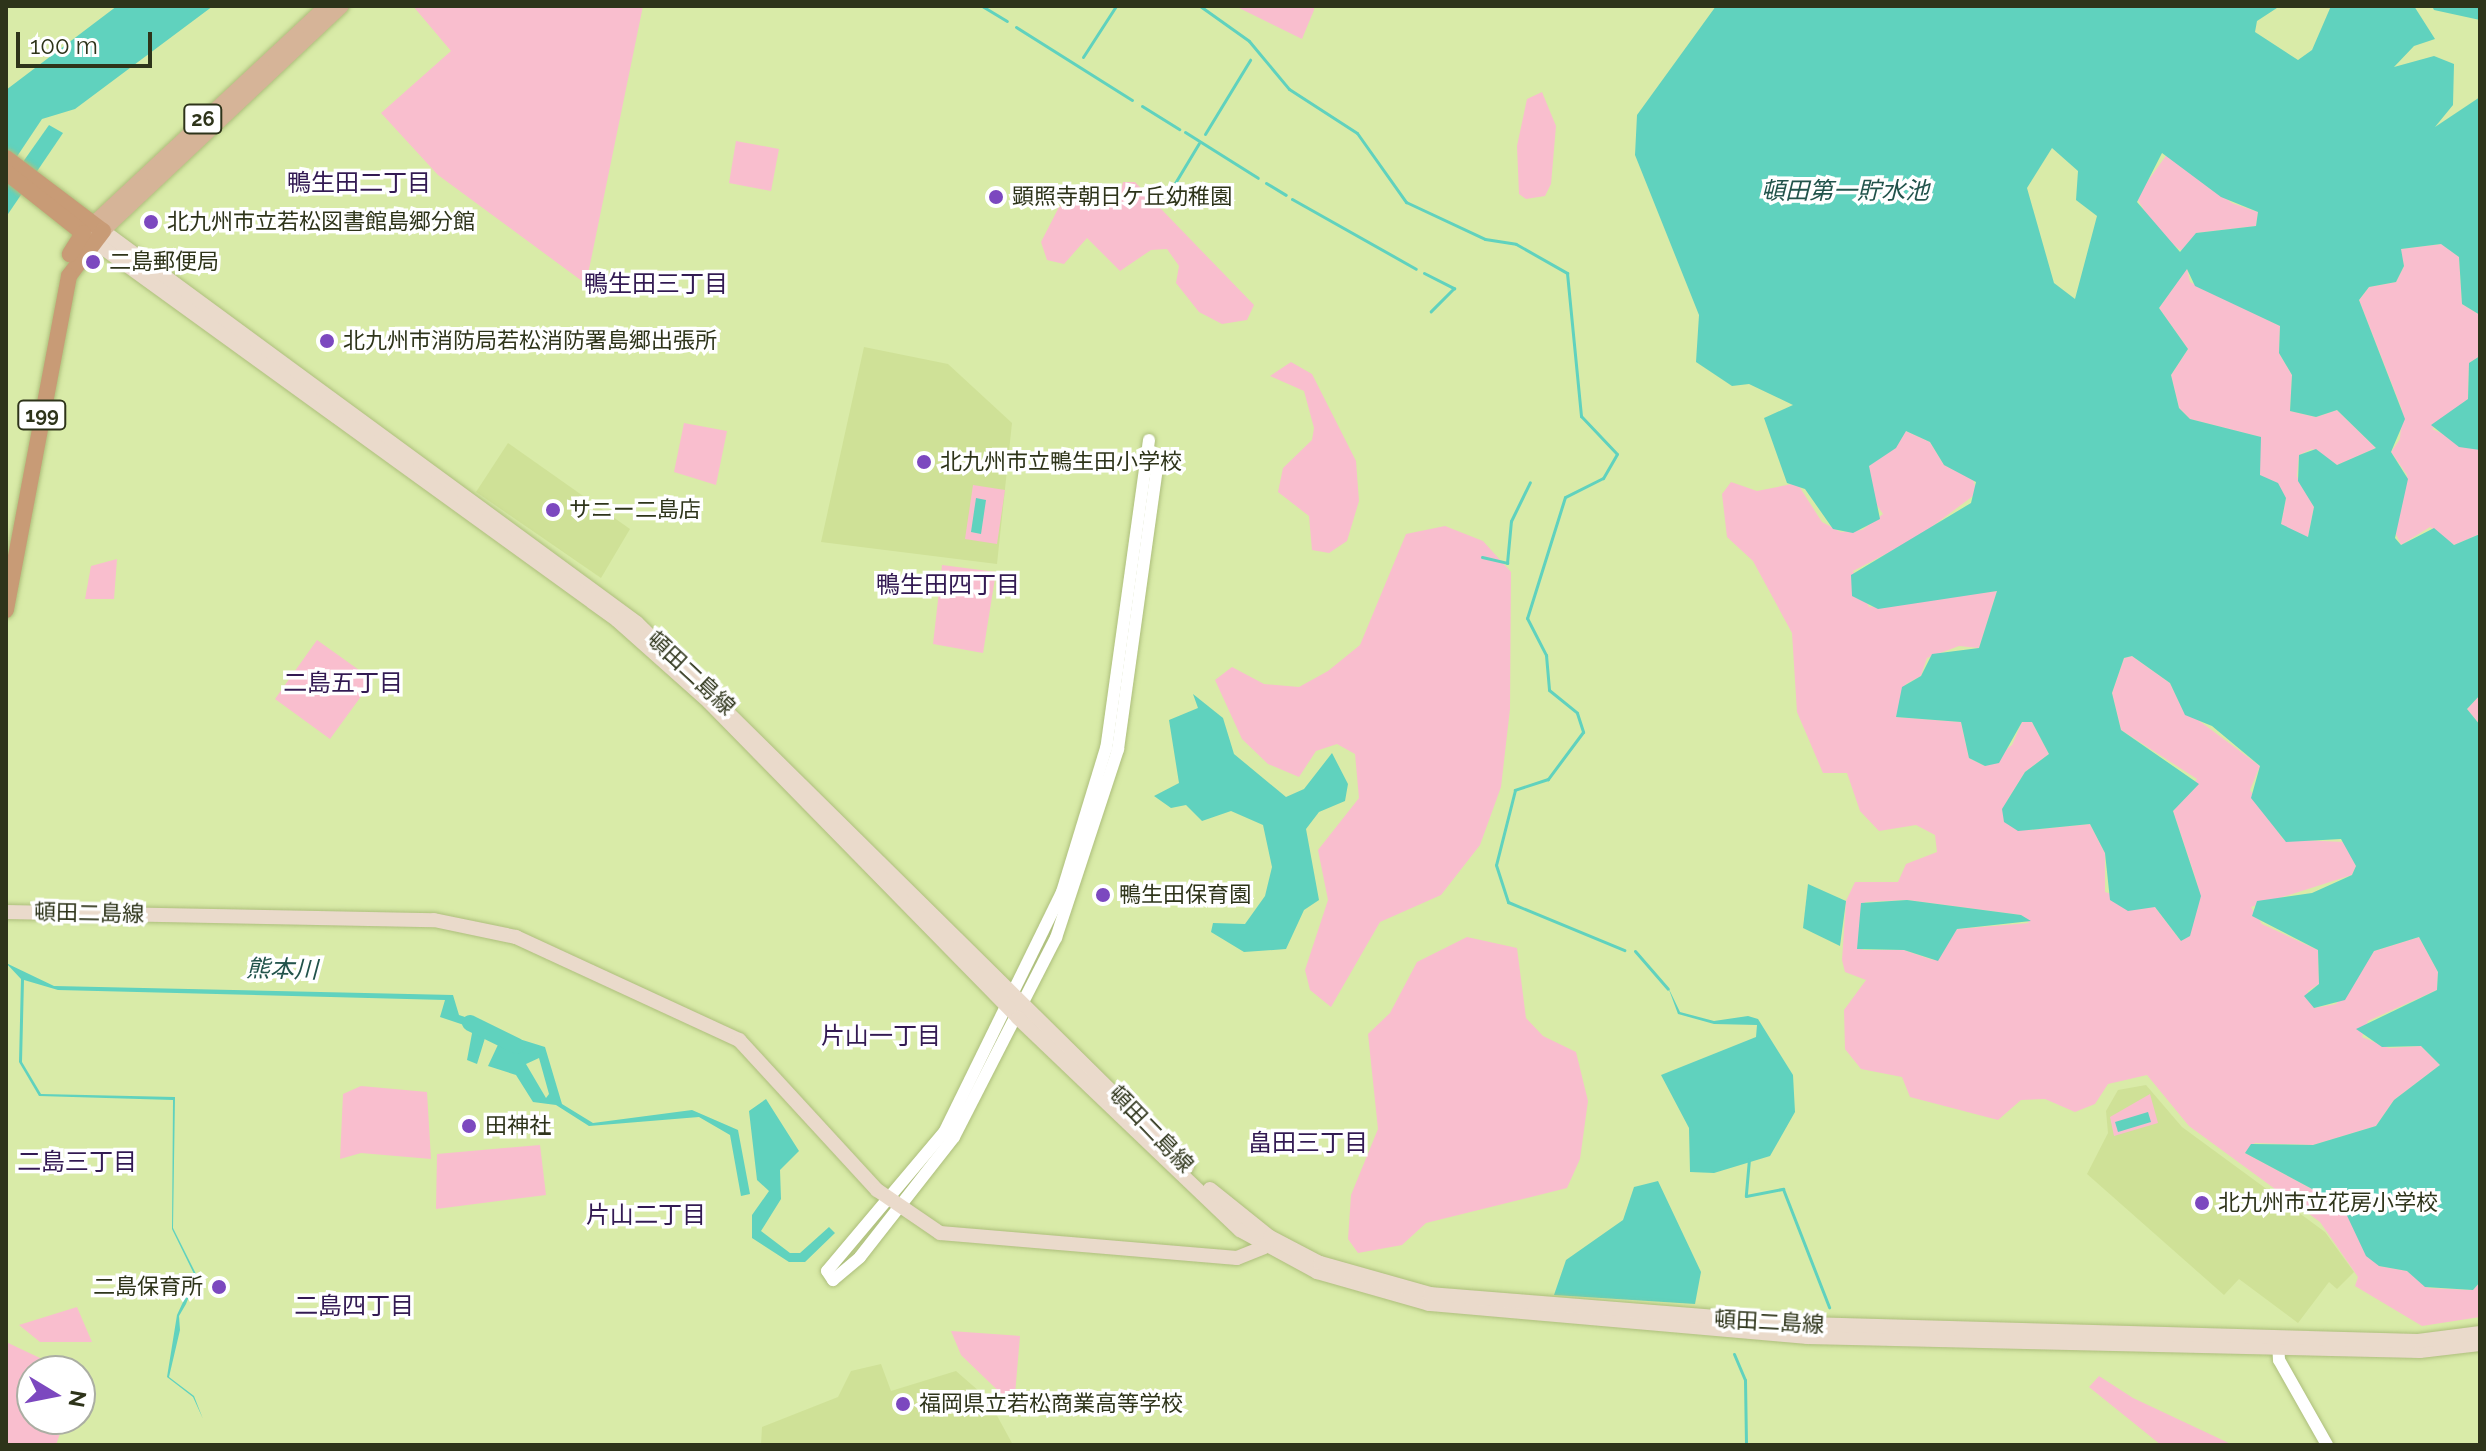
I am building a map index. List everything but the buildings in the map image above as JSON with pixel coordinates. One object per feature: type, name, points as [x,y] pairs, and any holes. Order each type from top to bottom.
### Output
[{"type":"highway","points":[[6,158],[32,186]]},
{"type":"highway","points":[[6,172],[32,186],[93,232]]},
{"type":"highway","name":"199","points":[[6,562],[51,307],[93,232]]},
{"type":"highway","name":"199","points":[[6,610],[69,276],[93,232]]},
{"type":"main road","name":"26","points":[[93,232],[326,6]]},
{"type":"main road","name":"26","points":[[93,232],[342,6]]},
{"type":"main road","name":"頓田二島線","points":[[93,232],[637,623],[1016,989],[1213,1193],[1270,1237],[1367,1281],[1430,1294],[1701,1319],[2420,1351],[2480,1344]]},
{"type":"main road","name":"頓田二島線","points":[[93,232],[617,620],[709,702],[1018,1018],[1264,1247],[1350,1285],[1429,1304],[1807,1337],[2278,1343],[2418,1341],[2480,1333]]},
{"type":"main road","name":"頓田二島線","points":[[6,912],[434,920],[516,937],[739,1040],[896,1206],[940,1233],[1237,1258],[1264,1247]]},
{"type":"street","points":[[1149,440],[1106,748],[1062,892],[945,1131],[896,1206],[828,1277],[839,1277],[896,1206],[977,1100],[1026,1002],[1073,894],[1118,749],[1157,468]]},
{"type":"street","points":[[2278,1343],[2327,1445]]},
{"type":"shaded area","points":[[413,6],[643,6],[586,284],[438,175],[381,113],[451,51]]},
{"type":"shaded area","points":[[1235,6],[1314,6],[1314,10],[1302,39]]},
{"type":"shaded area","points":[[1542,92],[1556,126],[1551,184],[1545,196],[1526,199],[1519,194],[1517,146],[1527,99]]},
{"type":"shaded area","points":[[736,141],[779,149],[771,191],[729,183]]},
{"type":"shaded area","points":[[2168,153],[2232,203],[2258,212],[2256,226],[2196,233],[2185,253],[2159,235],[2136,197]]},
{"type":"shaded area","points":[[1123,182],[1135,182],[1254,305],[1247,320],[1222,324],[1199,312],[1176,283],[1179,266],[1167,249],[1151,250],[1120,271],[1087,238],[1064,264],[1047,260],[1041,242],[1059,207],[1083,194],[1120,195]]},
{"type":"shaded area","points":[[2442,244],[2459,257],[2462,304],[2480,315],[2480,356],[2469,363],[2468,399],[2432,429],[2480,450],[2480,534],[2454,545],[2430,527],[2401,545],[2395,532],[2407,475],[2391,452],[2400,439],[2402,410],[2359,300],[2369,287],[2396,282],[2404,266],[2400,249]]},
{"type":"shaded area","points":[[2187,268],[2190,282],[2280,326],[2279,353],[2292,375],[2290,411],[2316,417],[2337,410],[2376,448],[2337,465],[2312,449],[2299,455],[2297,476],[2314,507],[2308,537],[2296,538],[2281,524],[2286,498],[2260,475],[2260,437],[2190,419],[2179,408],[2171,375],[2188,349],[2159,308]]},
{"type":"shaded area","name":"北九州市立鴨生田小学校","points":[[864,347],[948,364],[1012,423],[997,564],[821,542]]},
{"type":"shaded area","points":[[1291,362],[1312,374],[1356,461],[1359,501],[1347,541],[1329,553],[1312,550],[1309,516],[1278,492],[1283,468],[1312,440],[1314,428],[1304,391],[1270,376]]},
{"type":"shaded area","points":[[684,423],[727,431],[716,485],[674,472]]},
{"type":"shaded area","points":[[1906,431],[1930,442],[1944,465],[1973,479],[1977,493],[1917,538],[1853,571],[1869,607],[1997,591],[1979,648],[1959,646],[1927,658],[1921,676],[1906,684],[1896,717],[1961,722],[1969,758],[1985,766],[2012,745],[2022,722],[2032,722],[2049,754],[2025,772],[2007,801],[2029,830],[2090,824],[2105,853],[2105,892],[2155,907],[2181,941],[2197,883],[2173,811],[2197,779],[2121,730],[2112,693],[2124,658],[2132,656],[2170,683],[2182,708],[2260,766],[2250,790],[2283,839],[2344,842],[2356,866],[2352,875],[2251,907],[2262,924],[2318,950],[2319,984],[2308,991],[2314,1008],[2336,1004],[2374,951],[2419,937],[2438,972],[2437,990],[2368,1021],[2362,1037],[2389,1048],[2421,1046],[2440,1065],[2394,1100],[2376,1126],[2313,1145],[2255,1143],[2245,1153],[2342,1205],[2379,1266],[2407,1271],[2429,1288],[2473,1290],[2480,1282],[2480,1317],[2422,1326],[2355,1286],[2358,1277],[2320,1222],[2189,1126],[2147,1075],[2108,1084],[2095,1104],[2075,1112],[2045,1099],[2021,1100],[1998,1120],[1910,1097],[1902,1077],[1861,1069],[1845,1049],[1844,1010],[1866,980],[1845,972],[1842,960],[1846,901],[1855,882],[1898,882],[1906,864],[1937,852],[1935,835],[1916,825],[1879,831],[1860,811],[1847,773],[1823,773],[1797,712],[1792,633],[1753,561],[1727,537],[1722,494],[1731,482],[1757,491],[1797,483],[1822,522],[1841,532],[1862,530],[1883,514],[1869,494],[1869,466]],"holes":[[[1907,900],[2021,915],[2029,923],[1957,929],[1933,960],[1904,950],[1863,950],[1865,902]]]},
{"type":"shaded area","name":"サニー二島店","points":[[508,443],[630,529],[601,578],[476,492]]},
{"type":"shaded area","points":[[973,485],[1005,490],[997,544],[965,539]]},
{"type":"shaded area","points":[[1445,526],[1483,541],[1511,572],[1510,709],[1501,787],[1480,845],[1441,895],[1380,922],[1331,1007],[1310,990],[1305,970],[1328,900],[1318,850],[1359,798],[1355,754],[1337,744],[1316,751],[1299,777],[1268,764],[1242,739],[1215,680],[1232,667],[1264,684],[1299,687],[1328,671],[1360,645],[1406,534]]},
{"type":"shaded area","points":[[117,559],[114,599],[85,599],[91,566]]},
{"type":"shaded area","points":[[942,565],[996,572],[983,653],[933,644]]},
{"type":"shaded area","points":[[317,640],[373,680],[330,739],[275,699]]},
{"type":"shaded area","points":[[2480,695],[2480,725],[2467,709]]},
{"type":"shaded area","points":[[1467,937],[1517,948],[1526,1018],[1543,1036],[1576,1052],[1588,1101],[1580,1159],[1567,1188],[1426,1223],[1402,1245],[1358,1253],[1348,1239],[1351,1195],[1378,1129],[1368,1034],[1390,1013],[1417,962]]},
{"type":"shaded area","name":"北九州市立花房小学校","points":[[2146,1085],[2182,1127],[2325,1232],[2354,1272],[2337,1289],[2329,1282],[2298,1323],[2239,1279],[2224,1295],[2087,1174],[2108,1133],[2106,1111],[2118,1090]]},
{"type":"shaded area","points":[[361,1086],[427,1092],[431,1159],[361,1153],[340,1159],[343,1094]]},
{"type":"shaded area","points":[[2150,1094],[2158,1123],[2114,1136],[2110,1117]]},
{"type":"shaded area","points":[[540,1145],[546,1195],[436,1209],[437,1154]]},
{"type":"shaded area","points":[[77,1307],[92,1342],[40,1342],[19,1325]]},
{"type":"shaded area","points":[[951,1331],[1020,1336],[1014,1406],[961,1355]]},
{"type":"shaded area","points":[[6,1342],[34,1355],[16,1355],[16,1435],[59,1435],[56,1445],[6,1445]]},
{"type":"shaded area","name":"福岡県立若松商業高等学校","points":[[881,1364],[891,1391],[956,1371],[988,1399],[1013,1445],[761,1445],[762,1427],[838,1397],[851,1371]]},
{"type":"shaded area","points":[[2099,1376],[2133,1398],[2233,1445],[2161,1445],[2089,1387]]},
{"type":"water","points":[[117,6],[213,6],[75,109],[42,119],[6,173],[6,90]]},
{"type":"water","name":"頓田第一貯水池","points":[[1716,6],[2280,6],[2257,21],[2255,32],[2298,60],[2312,50],[2331,6],[2414,6],[2435,39],[2414,46],[2394,67],[2434,56],[2454,64],[2453,105],[2435,127],[2480,97],[2480,315],[2462,304],[2459,257],[2441,244],[2401,249],[2404,266],[2396,282],[2369,287],[2359,300],[2405,419],[2391,452],[2408,479],[2395,538],[2401,545],[2434,528],[2454,545],[2480,534],[2480,695],[2467,709],[2480,725],[2480,1282],[2473,1290],[2425,1287],[2407,1271],[2379,1266],[2366,1256],[2342,1205],[2245,1153],[2251,1144],[2313,1145],[2376,1126],[2394,1100],[2440,1065],[2421,1046],[2382,1047],[2356,1029],[2437,990],[2438,972],[2419,937],[2374,951],[2345,1000],[2314,1008],[2304,996],[2319,984],[2318,950],[2252,916],[2257,901],[2312,893],[2352,875],[2356,866],[2341,839],[2286,842],[2251,798],[2260,766],[2212,726],[2185,715],[2170,683],[2132,656],[2124,658],[2112,693],[2121,730],[2199,784],[2173,811],[2201,896],[2190,936],[2181,941],[2155,907],[2128,911],[2110,900],[2105,853],[2090,824],[2018,831],[2004,822],[2002,809],[2025,772],[2049,754],[2032,722],[2022,722],[1999,763],[1985,766],[1969,758],[1961,722],[1896,717],[1902,687],[1921,676],[1932,654],[1979,648],[1997,591],[1878,609],[1852,596],[1851,575],[1971,503],[1976,482],[1944,465],[1930,442],[1906,431],[1896,448],[1869,466],[1880,519],[1853,533],[1833,529],[1805,489],[1787,483],[1764,418],[1793,405],[1749,384],[1732,386],[1696,362],[1699,315],[1635,155],[1637,115]],"holes":[[[2052,148],[2078,171],[2076,200],[2097,216],[2075,299],[2054,283],[2027,188]],[[2162,153],[2221,197],[2258,212],[2256,226],[2196,233],[2180,252],[2137,202]],[[2187,269],[2195,286],[2280,326],[2279,353],[2292,375],[2290,411],[2316,417],[2337,410],[2376,448],[2337,465],[2316,449],[2299,455],[2298,481],[2314,507],[2308,537],[2281,524],[2286,498],[2278,483],[2260,475],[2261,437],[2190,419],[2179,408],[2171,375],[2188,349],[2159,308]]]},
{"type":"water","points":[[2432,6],[2480,6],[2480,20],[2434,10]]},
{"type":"water","points":[[49,125],[63,133],[6,217],[6,186]]},
{"type":"water","points":[[2480,356],[2480,450],[2459,447],[2431,425],[2468,399],[2469,363]]},
{"type":"water","points":[[976,498],[986,500],[981,534],[971,532]]},
{"type":"water","points":[[1193,694],[1223,718],[1234,754],[1286,797],[1304,789],[1332,753],[1348,784],[1345,801],[1319,812],[1306,829],[1319,900],[1304,910],[1286,949],[1244,952],[1211,932],[1213,923],[1245,924],[1265,896],[1272,867],[1263,825],[1231,811],[1202,821],[1186,805],[1171,808],[1154,796],[1179,783],[1169,720],[1198,708]]},
{"type":"water","points":[[1808,884],[1846,901],[1840,946],[1803,928]]},
{"type":"water","points":[[1907,900],[2021,915],[2031,921],[1957,929],[1938,961],[1904,950],[1857,949],[1861,903]]},
{"type":"water","points":[[6,963],[54,986],[453,995],[459,1015],[489,1025],[477,1064],[467,1060],[473,1028],[440,1017],[445,1000],[58,990],[24,980],[22,1062],[41,1094],[175,1097],[173,1228],[197,1276],[179,1316],[180,1330],[169,1377],[194,1396],[203,1419],[193,1397],[167,1377],[177,1315],[195,1276],[172,1229],[173,1100],[39,1096],[19,1062],[21,979]]},
{"type":"water","points":[[1668,987],[1680,1012],[1714,1021],[1748,1016],[1758,1019],[1793,1075],[1795,1112],[1770,1156],[1714,1173],[1690,1172],[1689,1128],[1661,1075],[1756,1037],[1757,1025],[1714,1024],[1678,1014]]},
{"type":"water","points":[[503,1034],[545,1047],[562,1104],[593,1123],[692,1110],[738,1130],[750,1194],[741,1196],[730,1135],[699,1117],[589,1126],[556,1105],[533,1102],[516,1075],[488,1066]],"holes":[[[539,1058],[549,1094],[546,1098],[526,1064]]]},
{"type":"water","points":[[766,1099],[799,1151],[780,1170],[781,1199],[761,1231],[790,1253],[800,1253],[829,1227],[835,1233],[805,1262],[789,1262],[752,1238],[752,1215],[769,1191],[757,1180],[749,1111]]},
{"type":"water","points":[[2148,1112],[2151,1122],[2118,1132],[2115,1122]]},
{"type":"water","points":[[1658,1181],[1701,1272],[1695,1304],[1554,1295],[1566,1260],[1623,1220],[1634,1187]]},
{"type":"waterway","points":[[982,6],[1007,21]]},
{"type":"waterway","points":[[1083,57],[1116,6]]},
{"type":"waterway","points":[[1200,6],[1249,41],[1289,89],[1357,133],[1406,202],[1485,239],[1516,244],[1567,273],[1581,416],[1617,454],[1603,478],[1565,497],[1527,618],[1546,655],[1549,690],[1577,713],[1583,732],[1548,779],[1515,790],[1496,865],[1508,902],[1624,950]]},
{"type":"waterway","points":[[1016,27],[1132,100]]},
{"type":"waterway","points":[[1205,134],[1250,60]]},
{"type":"waterway","points":[[1142,106],[1179,129]]},
{"type":"waterway","points":[[1185,132],[1258,178]]},
{"type":"waterway","points":[[1169,193],[1199,143]]},
{"type":"waterway","points":[[1266,183],[1286,195]]},
{"type":"waterway","points":[[1292,199],[1416,269]]},
{"type":"waterway","points":[[1424,273],[1454,288],[1431,311]]},
{"type":"waterway","points":[[1482,557],[1507,563],[1511,521],[1530,482]]},
{"type":"waterway","points":[[1635,951],[1668,989]]},
{"type":"waterway","name":"熊本川","points":[[470,1023],[517,1046]]},
{"type":"waterway","points":[[1749,1159],[1746,1196],[1783,1189],[1829,1307]]},
{"type":"waterway","points":[[1734,1354],[1745,1380],[1746,1445]]},
{"type":"place","name":"顕照寺朝日ケ丘幼稚園","points":[[996,197]]},
{"type":"place","name":"北九州市立若松図書館島郷分館","points":[[151,222]]},
{"type":"place","name":"二島郵便局","points":[[93,262]]},
{"type":"place","name":"北九州市消防局若松消防署島郷出張所","points":[[327,341]]},
{"type":"place","name":"北九州市立鴨生田小学校","points":[[924,462]]},
{"type":"place","name":"サニー二島店","points":[[553,510]]},
{"type":"place","name":"鴨生田保育園","points":[[1103,895]]},
{"type":"place","name":"田神社","points":[[469,1126]]},
{"type":"place","name":"北九州市立花房小学校","points":[[2202,1203]]},
{"type":"place","name":"二島保育所","points":[[219,1287]]},
{"type":"place","name":"福岡県立若松商業高等学校","points":[[903,1404]]},
{"type":"district","name":"鴨生田二丁目","points":[[359,183]]},
{"type":"district","name":"鴨生田三丁目","points":[[656,284]]},
{"type":"district","name":"鴨生田四丁目","points":[[948,585]]},
{"type":"district","name":"二島五丁目","points":[[343,683]]},
{"type":"district","name":"片山一丁目","points":[[881,1036]]},
{"type":"district","name":"畠田三丁目","points":[[1308,1143]]},
{"type":"district","name":"二島三丁目","points":[[77,1162]]},
{"type":"district","name":"片山二丁目","points":[[646,1215]]},
{"type":"district","name":"二島四丁目","points":[[354,1306]]}]
